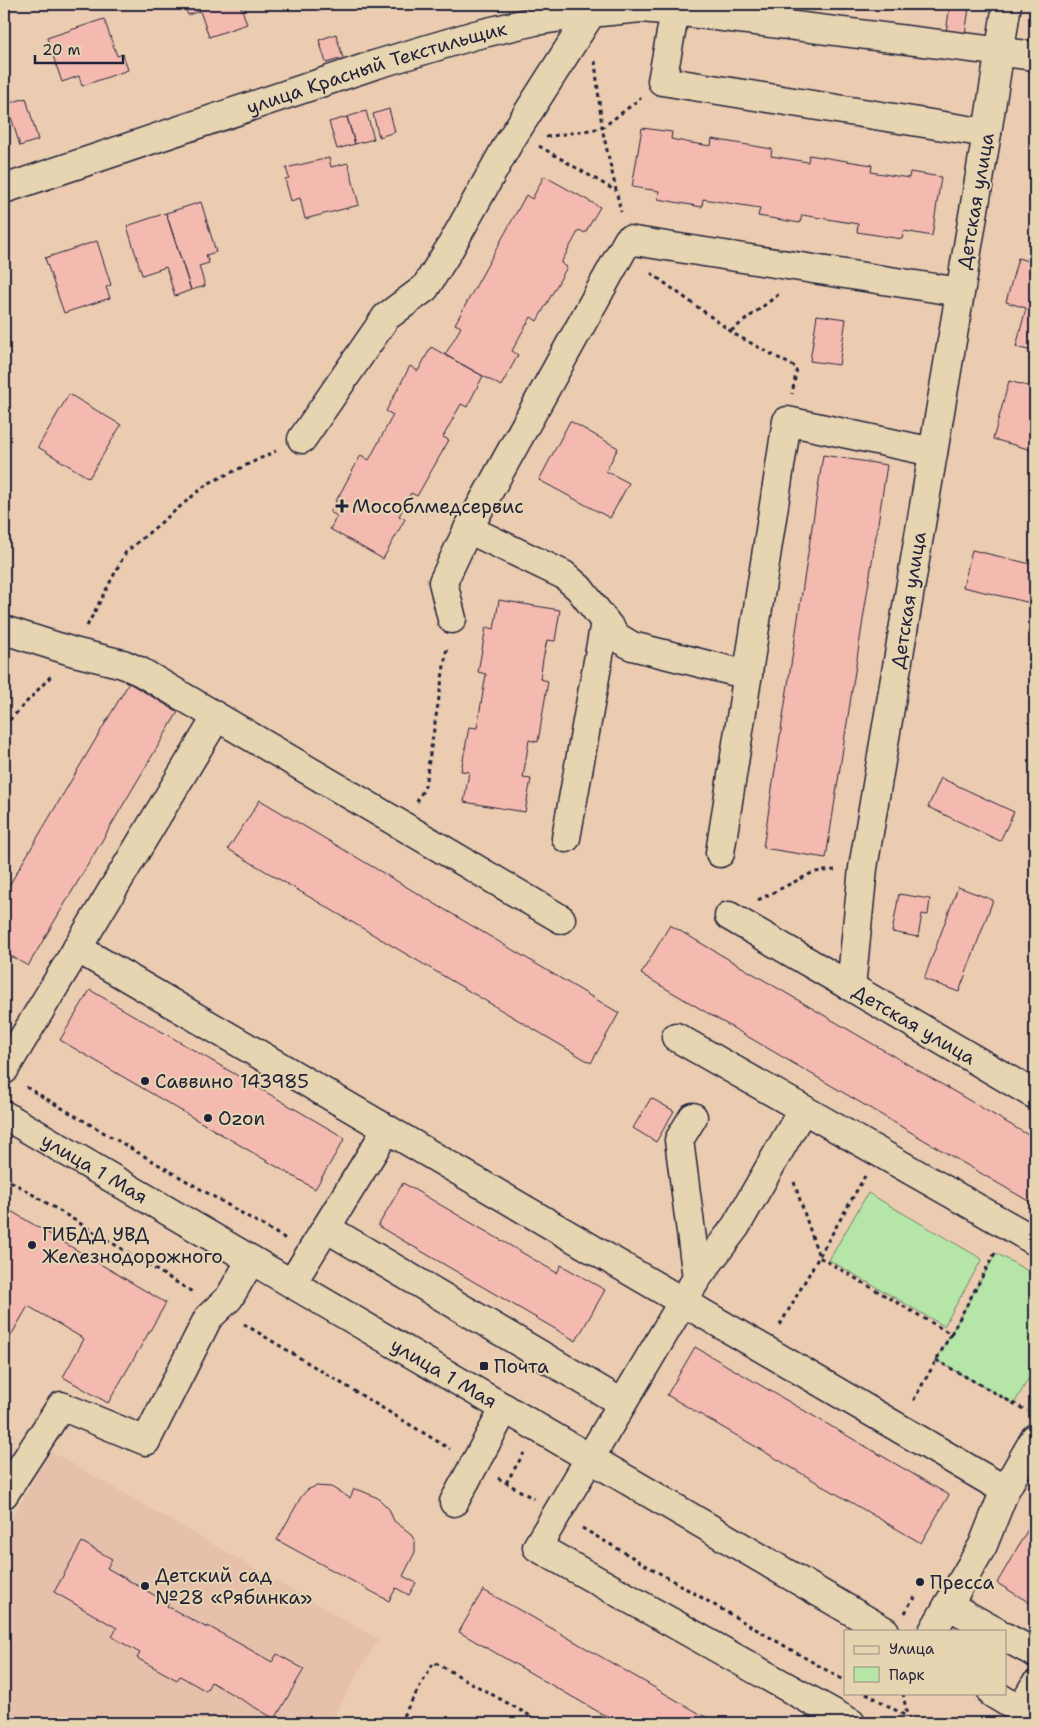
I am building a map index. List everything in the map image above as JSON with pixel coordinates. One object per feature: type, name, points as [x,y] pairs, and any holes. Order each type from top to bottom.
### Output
[{"type":"street","name":"Детская улица","points":[[1007,4],[863,868],[851,988],[1035,1095]]},
{"type":"street","name":"улица Красный Текстильщик","points":[[4,189],[374,65],[475,35],[594,8],[641,8],[675,11],[1035,56]]},
{"type":"street","points":[[302,440],[386,317],[425,288],[518,142],[594,8]]},
{"type":"street","points":[[675,11],[662,81],[987,133]]},
{"type":"street","points":[[452,619],[444,582],[468,529],[628,240],[960,292]]},
{"type":"street","points":[[720,853],[787,421],[933,452]]},
{"type":"street","points":[[468,529],[564,575],[579,588],[617,637],[632,646],[748,675]]},
{"type":"street","points":[[566,838],[605,622]]},
{"type":"street","points":[[4,630],[74,652],[123,664],[141,672],[216,718],[561,919]]},
{"type":"street","points":[[4,1070],[216,718]]},
{"type":"street","points":[[729,916],[851,988]]},
{"type":"street","points":[[78,948],[1005,1490]]},
{"type":"street","points":[[676,1037],[1035,1241]]},
{"type":"street","points":[[803,1109],[736,1226],[696,1278],[537,1547],[851,1723]]},
{"type":"street","name":"улица 1 Мая","points":[[4,1114],[883,1630]]},
{"type":"street","points":[[692,1117],[679,1140],[696,1278]]},
{"type":"street","points":[[292,1283],[387,1129]]},
{"type":"street","points":[[326,1228],[622,1403]]},
{"type":"street","points":[[4,1494],[61,1406],[146,1441],[208,1318],[229,1298],[252,1260]]},
{"type":"street","points":[[454,1502],[506,1408]]},
{"type":"street","points":[[934,1630],[983,1545],[1005,1490],[1035,1438]]},
{"type":"street","points":[[948,1605],[993,1630]]},
{"type":"street","points":[[1006,1637],[1035,1653]]},
{"type":"street","points":[[994,1694],[1028,1714],[1035,1684]]},
{"type":"path","points":[[594,8],[602,128],[633,260],[730,332],[797,368],[787,421]]},
{"type":"path","points":[[518,142],[602,128],[662,81]]},
{"type":"path","points":[[518,142],[616,191]]},
{"type":"path","points":[[730,332],[792,284],[804,268]]},
{"type":"path","points":[[4,726],[74,652],[126,552],[207,484],[302,440]]},
{"type":"path","points":[[406,828],[424,786],[452,619]]},
{"type":"path","points":[[729,916],[814,872],[863,868]]},
{"type":"path","points":[[782,1146],[819,1257],[951,1334]]},
{"type":"path","points":[[766,1351],[879,1152]]},
{"type":"path","points":[[4,1177],[474,1464],[844,1680]]},
{"type":"path","points":[[898,1428],[1010,1227]]},
{"type":"path","points":[[936,1360],[1028,1411]]},
{"type":"path","points":[[399,1723],[434,1662],[543,1723]]},
{"type":"path","points":[[868,1694],[918,1723]]},
{"type":"path","points":[[903,1694],[907,1717]]},
{"type":"shaded area","name":"Детский сад №28 «Рябинка»","points":[[50,1451],[378,1639],[330,1723],[4,1723],[4,1533]]},
{"type":"green space","points":[[868,1193],[982,1259],[944,1326],[829,1260]]},
{"type":"green space","points":[[996,1253],[1035,1275],[1035,1367],[1014,1404],[936,1360]]},
{"type":"building","points":[[183,4],[240,4],[247,24],[209,37],[200,11],[188,15]]},
{"type":"building","points":[[404,4],[425,4],[425,5],[405,10]]},
{"type":"building","points":[[950,5],[969,8],[965,35],[946,32]]},
{"type":"building","points":[[104,19],[117,56],[123,54],[128,70],[82,86],[79,76],[62,82],[47,38]]},
{"type":"building","points":[[336,34],[343,58],[326,63],[319,40]]},
{"type":"building","points":[[26,98],[38,140],[20,146],[7,104]]},
{"type":"building","points":[[389,109],[395,132],[379,137],[373,114]]},
{"type":"building","points":[[366,111],[374,139],[355,144],[347,117]]},
{"type":"building","points":[[347,117],[355,144],[337,149],[329,122]]},
{"type":"building","points":[[642,128],[672,132],[671,139],[691,143],[711,146],[712,139],[772,149],[771,156],[808,162],[809,155],[872,165],[871,172],[909,178],[910,172],[941,177],[932,236],[904,231],[902,239],[857,232],[858,224],[802,215],[800,223],[758,216],[760,208],[703,199],[702,207],[658,199],[659,191],[632,187]]},
{"type":"building","points":[[329,158],[331,167],[348,163],[359,205],[305,219],[300,198],[291,201],[285,179],[289,178],[286,168]]},
{"type":"building","points":[[544,176],[600,207],[585,233],[579,230],[561,263],[567,267],[537,321],[531,317],[521,334],[512,351],[518,355],[501,386],[445,355],[461,327],[455,324],[526,195],[532,199]]},
{"type":"building","points":[[201,202],[216,252],[206,255],[209,263],[199,266],[205,286],[191,290],[166,213]]},
{"type":"building","points":[[166,213],[191,290],[175,296],[166,267],[142,275],[127,226]]},
{"type":"building","points":[[97,241],[111,285],[106,287],[110,298],[64,313],[45,258]]},
{"type":"building","points":[[1018,258],[1035,263],[1035,362],[1029,360],[1032,351],[1016,347],[1026,308],[1006,302]]},
{"type":"building","points":[[817,315],[846,319],[839,365],[810,361]]},
{"type":"building","points":[[431,347],[483,376],[467,407],[461,404],[443,437],[449,440],[417,496],[411,493],[399,516],[405,519],[383,559],[330,529],[337,516],[330,512],[361,455],[369,460],[393,415],[386,411],[410,366],[418,371]]},
{"type":"building","points":[[1009,381],[1035,388],[1035,451],[993,439]]},
{"type":"building","points":[[69,394],[121,425],[89,478],[38,447]]},
{"type":"building","points":[[570,421],[618,448],[606,471],[629,483],[610,518],[539,480]]},
{"type":"building","points":[[823,455],[887,465],[826,858],[763,848]]},
{"type":"building","points":[[972,550],[1035,565],[1035,604],[963,587]]},
{"type":"building","points":[[499,600],[560,610],[555,641],[547,640],[543,659],[540,679],[548,681],[538,742],[529,740],[523,778],[531,779],[525,812],[464,802],[469,772],[461,771],[469,727],[477,728],[486,674],[478,672],[486,627],[494,629]]},
{"type":"building","points":[[129,683],[178,712],[28,966],[4,952],[4,894]]},
{"type":"building","points":[[941,778],[1014,812],[1000,841],[928,807]]},
{"type":"building","points":[[260,800],[619,1013],[591,1063],[228,849]]},
{"type":"building","points":[[958,887],[993,900],[959,992],[924,979]]},
{"type":"building","points":[[899,894],[930,899],[928,915],[922,914],[918,937],[892,932]]},
{"type":"building","points":[[670,925],[1035,1139],[1035,1205],[641,974]]},
{"type":"building","points":[[90,990],[345,1138],[315,1189],[60,1040]]},
{"type":"building","points":[[651,1098],[674,1111],[656,1142],[633,1128]]},
{"type":"building","points":[[403,1183],[557,1273],[561,1265],[605,1290],[576,1341],[378,1226]]},
{"type":"building","points":[[4,1207],[166,1303],[108,1403],[63,1377],[84,1339],[28,1306],[6,1344],[4,1342]]},
{"type":"building","points":[[695,1347],[949,1495],[921,1543],[667,1395]]},
{"type":"building","points":[[316,1486],[331,1487],[350,1498],[354,1489],[378,1498],[389,1509],[394,1521],[410,1533],[415,1541],[415,1552],[403,1576],[416,1583],[409,1595],[396,1588],[389,1601],[277,1540],[301,1497],[307,1490]]},
{"type":"building","points":[[1035,1517],[1035,1606],[997,1583]]},
{"type":"building","points":[[82,1542],[112,1559],[107,1568],[168,1603],[167,1606],[207,1628],[208,1626],[272,1662],[277,1654],[304,1669],[275,1719],[211,1682],[206,1691],[180,1676],[177,1680],[137,1658],[140,1653],[112,1637],[117,1628],[54,1592]]},
{"type":"building","points":[[483,1590],[716,1723],[618,1723],[459,1632]]},
{"type":"place","name":"Мособлмедсервис","points":[[342,506]]},
{"type":"place","name":"Саввино 143985","points":[[145,1081]]},
{"type":"place","name":"Ozon","points":[[208,1118]]},
{"type":"place","name":"ГИБДД УВД Железнодорожного","points":[[32,1245]]},
{"type":"place","name":"Почта","points":[[484,1366]]},
{"type":"place","name":"Пресса","points":[[920,1582]]},
{"type":"place","name":"Детский сад №28 «Рябинка»","points":[[145,1586]]}]
